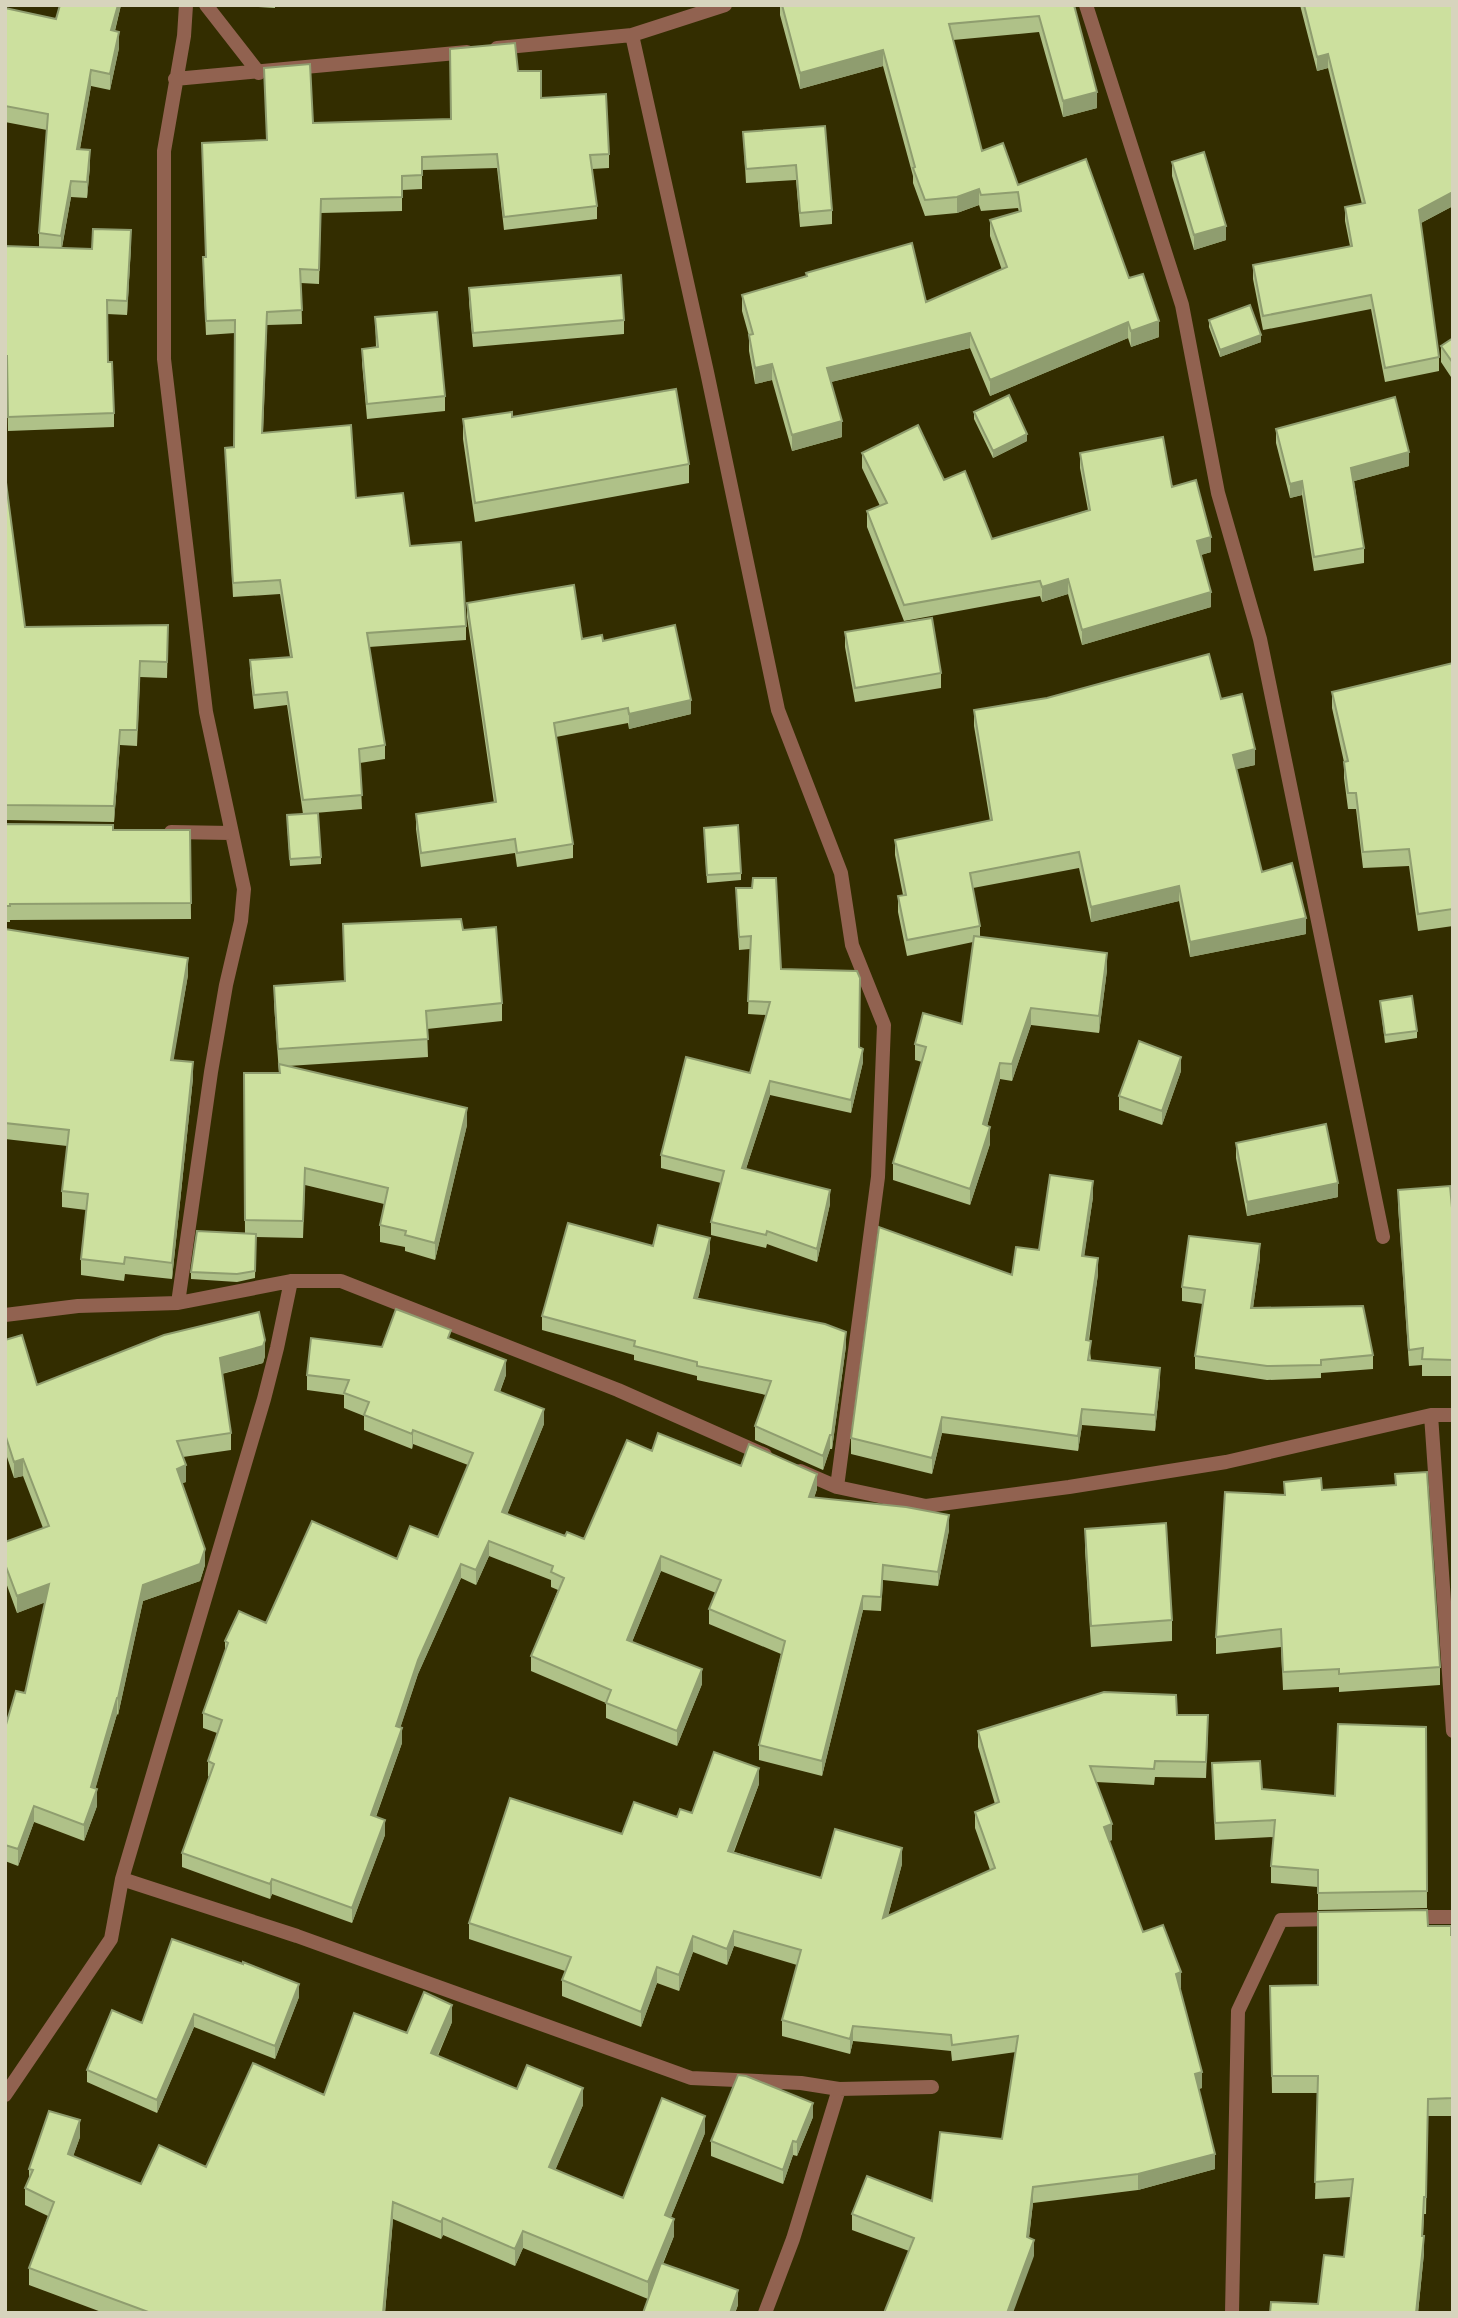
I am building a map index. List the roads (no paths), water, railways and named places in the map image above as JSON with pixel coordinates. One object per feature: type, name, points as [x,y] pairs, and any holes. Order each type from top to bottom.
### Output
[{"type":"street","points":[[178,1303],[211,1072],[226,985],[241,922],[244,889],[206,712],[164,359],[164,151],[184,36],[186,5]]},
{"type":"street","points":[[206,5],[259,73]]},
{"type":"street","points":[[175,79],[632,35],[725,5]]},
{"type":"street","points":[[1086,5],[1182,305],[1218,493],[1260,639],[1383,1237]]},
{"type":"street","points":[[632,35],[778,710],[841,873],[852,945],[884,1025],[878,1177],[837,1487]]},
{"type":"street","points":[[152,832],[231,832]]},
{"type":"street","points":[[5,2095],[111,1938],[122,1879],[264,1399],[290,1281]]},
{"type":"street","points":[[5,1315],[78,1306],[178,1303],[290,1281],[341,1281],[618,1390],[837,1487],[926,1506],[1226,1462],[1431,1415],[1453,1415]]},
{"type":"street","points":[[1431,1415],[1453,1731]]},
{"type":"street","points":[[122,1879],[297,1936],[691,2077],[800,2083],[839,2089],[932,2087]]},
{"type":"street","points":[[1400,1917],[1453,1917]]},
{"type":"street","points":[[1232,2313],[1238,2011],[1280,1920],[1347,1919]]},
{"type":"street","points":[[765,2313],[793,2239],[839,2089]]}]
